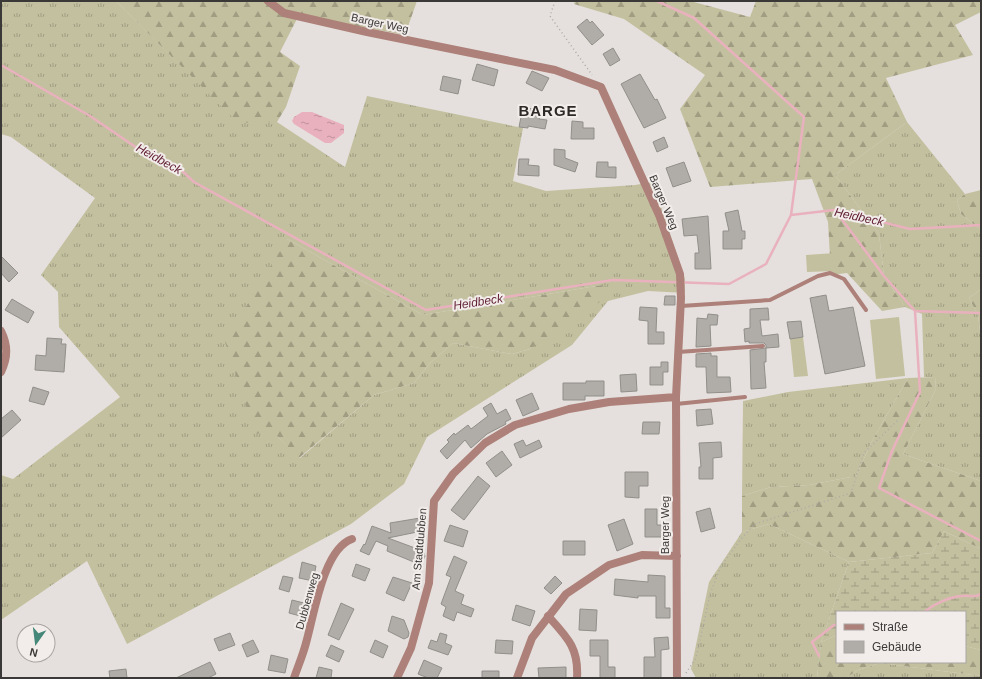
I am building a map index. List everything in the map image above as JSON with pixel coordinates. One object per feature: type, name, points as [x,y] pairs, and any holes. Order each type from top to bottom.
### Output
[{"type":"street","name":"Barger Weg","points":[[268,1],[284,13],[367,32],[555,70],[601,88],[659,215],[680,274],[681,298],[676,401],[677,677]]},
{"type":"street","points":[[1,330],[6,342],[6,361],[1,372]]},
{"type":"street","name":"Am Stadtdubben","points":[[397,678],[411,648],[429,583],[434,501],[453,474],[485,443],[515,425],[569,409],[609,402],[676,401]]},
{"type":"street","name":"Dubbenweg","points":[[294,678],[306,645],[323,578],[336,552],[347,540],[352,539]]},
{"type":"street","points":[[517,678],[532,638],[566,594],[609,565],[642,555],[677,556]]},
{"type":"street","points":[[548,616],[573,646],[578,663],[577,678]]},
{"type":"lane","points":[[680,306],[770,300],[818,276],[830,273],[844,279],[866,310]]},
{"type":"lane","points":[[678,352],[763,346]]},
{"type":"lane","points":[[676,401],[745,397]]},
{"type":"path","points":[[555,1],[550,16],[601,88]]},
{"type":"path","points":[[677,677],[687,672],[696,658],[710,594],[721,566],[741,539],[755,524],[852,493],[864,453],[899,419]]},
{"type":"green space","points":[[1,1],[116,1],[238,122],[277,122],[345,167],[367,96],[523,128],[513,181],[546,191],[635,185],[653,182],[685,279],[685,293],[648,291],[608,301],[572,345],[427,437],[404,484],[351,524],[127,644],[87,561],[1,620],[1,475],[13,479],[120,397],[59,327],[58,292],[41,275],[95,198],[11,137],[1,134]],"holes":[[[287,239],[423,315],[602,285],[530,349],[512,354],[453,343],[430,363],[414,383],[374,395],[300,458],[277,436]]]},
{"type":"green space","points":[[116,1],[417,1],[405,35],[299,15],[280,52],[300,66],[286,107],[277,122],[238,123]]},
{"type":"green space","points":[[575,1],[690,1],[750,17],[756,1],[981,1],[981,12],[955,25],[973,55],[886,78],[907,122],[835,175],[879,234],[884,276],[905,307],[882,311],[847,273],[831,275],[828,222],[812,179],[710,187],[680,109],[705,75],[624,19],[574,4]]},
{"type":"green space","points":[[907,122],[965,194],[957,200],[961,214],[981,230],[981,289],[969,298],[978,315],[981,340],[981,481],[903,454],[936,389],[935,377],[924,377],[922,314],[905,307],[884,276],[879,234],[835,175]]},
{"type":"green space","points":[[981,190],[981,230],[961,214],[957,200],[965,194]]},
{"type":"green space","points":[[287,239],[423,315],[602,285],[604,299],[530,349],[512,354],[453,343],[430,363],[414,383],[374,395],[299,458],[277,436],[255,433],[225,342]]},
{"type":"green space","points":[[835,253],[836,271],[807,272],[806,255]]},
{"type":"green space","points":[[981,289],[981,340],[978,315],[969,298]]},
{"type":"green space","points":[[899,317],[905,376],[876,379],[870,320]]},
{"type":"green space","points":[[803,337],[808,376],[794,377],[790,339]]},
{"type":"green space","points":[[935,377],[936,389],[903,454],[981,481],[981,549],[944,531],[932,553],[849,562],[769,524],[742,532],[742,496],[771,487],[809,485],[856,476],[872,441],[908,378]]},
{"type":"green space","points":[[908,378],[872,441],[856,476],[809,485],[771,487],[742,496],[743,401],[788,392]]},
{"type":"green space","points":[[769,524],[849,562],[821,642],[817,678],[696,678],[691,669],[709,582],[742,532]]},
{"type":"green space","points":[[944,531],[981,549],[981,650],[966,646],[966,611],[836,611],[836,635],[821,642],[849,562],[932,553]]},
{"type":"green space","points":[[836,635],[836,663],[880,663],[858,670],[846,678],[817,678],[821,642]]},
{"type":"green space","points":[[966,646],[981,650],[981,676],[880,663],[966,663]]},
{"type":"green space","points":[[880,663],[981,676],[981,678],[846,678],[858,670]]},
{"type":"water","points":[[302,112],[312,112],[344,125],[344,133],[331,143],[325,143],[294,124],[292,121],[294,117]]},
{"type":"building","points":[[587,19],[590,23],[592,21],[604,35],[592,45],[577,27]]},
{"type":"building","points":[[613,48],[620,60],[610,66],[603,54]]},
{"type":"building","points":[[477,64],[498,70],[494,86],[472,80]]},
{"type":"building","points":[[532,71],[549,78],[542,91],[526,83]]},
{"type":"building","points":[[640,74],[655,100],[657,99],[666,118],[644,128],[621,84]]},
{"type":"building","points":[[443,76],[461,80],[458,94],[440,90]]},
{"type":"building","points":[[523,107],[533,109],[532,114],[540,116],[539,119],[547,120],[545,129],[528,126],[528,128],[519,127]]},
{"type":"building","points":[[572,121],[583,122],[583,128],[594,128],[594,139],[571,139]]},
{"type":"building","points":[[664,137],[668,147],[657,152],[653,142]]},
{"type":"building","points":[[554,149],[565,150],[565,158],[578,163],[575,172],[554,165]]},
{"type":"building","points":[[519,159],[529,159],[528,165],[539,166],[539,176],[518,175]]},
{"type":"building","points":[[597,162],[608,162],[608,167],[616,167],[616,178],[596,177]]},
{"type":"building","points":[[684,162],[691,181],[673,187],[666,168]]},
{"type":"building","points":[[738,210],[742,231],[745,231],[745,239],[742,239],[742,249],[723,249],[723,231],[729,231],[725,213]]},
{"type":"building","points":[[708,216],[711,269],[695,269],[695,253],[699,253],[697,235],[684,236],[682,219]]},
{"type":"building","points":[[1,256],[18,273],[9,282],[1,273]]},
{"type":"building","points":[[826,295],[829,311],[853,307],[865,366],[825,374],[810,298]]},
{"type":"building","points":[[665,296],[675,296],[675,305],[664,305]]},
{"type":"building","points":[[12,299],[34,312],[28,323],[5,310]]},
{"type":"building","points":[[640,307],[657,308],[656,332],[664,332],[664,344],[648,344],[648,321],[639,320]]},
{"type":"building","points":[[768,308],[769,320],[760,320],[762,336],[778,334],[779,347],[766,348],[764,343],[749,343],[749,341],[745,342],[744,329],[750,328],[750,309]]},
{"type":"building","points":[[708,314],[718,315],[717,325],[710,325],[711,346],[696,347],[697,318],[707,319]]},
{"type":"building","points":[[801,321],[803,337],[790,339],[787,322]]},
{"type":"building","points":[[47,338],[62,339],[61,344],[66,344],[64,372],[35,370],[36,355],[46,356]]},
{"type":"building","points":[[766,348],[766,362],[764,362],[766,388],[751,389],[750,350]]},
{"type":"building","points":[[711,353],[711,356],[717,356],[717,377],[730,377],[731,392],[707,393],[706,367],[696,367],[696,354]]},
{"type":"building","points":[[661,362],[668,362],[668,372],[663,372],[663,385],[650,385],[650,367],[661,367]]},
{"type":"building","points":[[636,374],[637,391],[621,392],[620,375]]},
{"type":"building","points":[[586,381],[604,381],[604,396],[585,396],[585,400],[563,400],[563,383],[586,383]]},
{"type":"building","points":[[33,387],[49,392],[44,405],[29,401]]},
{"type":"building","points":[[532,393],[539,409],[523,416],[516,400]]},
{"type":"building","points":[[491,403],[497,414],[506,409],[511,419],[505,422],[506,424],[487,434],[471,448],[465,440],[447,459],[440,451],[449,442],[447,440],[454,433],[455,435],[468,425],[471,429],[488,416],[483,408]]},
{"type":"building","points":[[711,409],[713,424],[697,426],[696,410]]},
{"type":"building","points":[[12,410],[21,420],[1,438],[1,419]]},
{"type":"building","points":[[643,422],[660,422],[659,434],[642,434]]},
{"type":"building","points":[[523,440],[526,446],[539,440],[542,447],[520,458],[514,444]]},
{"type":"building","points":[[721,442],[722,457],[713,458],[713,479],[699,479],[699,467],[701,467],[699,443]]},
{"type":"building","points":[[502,451],[512,465],[496,477],[486,463]]},
{"type":"building","points":[[625,472],[648,472],[648,486],[639,486],[639,498],[625,497]]},
{"type":"building","points":[[478,476],[490,486],[464,520],[451,510]]},
{"type":"building","points":[[710,508],[715,528],[701,532],[696,512]]},
{"type":"building","points":[[645,509],[657,509],[657,525],[663,525],[663,537],[645,537]]},
{"type":"building","points":[[420,518],[422,531],[388,538],[423,551],[425,556],[421,565],[387,551],[388,546],[376,541],[369,555],[360,551],[364,544],[365,545],[372,526],[391,533],[390,523]]},
{"type":"building","points":[[624,519],[633,544],[617,551],[608,525]]},
{"type":"building","points":[[450,525],[468,531],[463,547],[444,541]]},
{"type":"building","points":[[563,541],[585,541],[585,555],[563,555]]},
{"type":"building","points":[[454,556],[467,562],[455,591],[464,595],[461,604],[474,609],[471,617],[457,612],[454,621],[443,616],[446,607],[441,604],[451,577],[446,575]]},
{"type":"building","points":[[302,562],[316,566],[313,581],[299,578]]},
{"type":"building","points":[[356,564],[370,569],[365,581],[352,576]]},
{"type":"building","points":[[648,575],[665,576],[665,608],[670,608],[670,618],[656,618],[656,596],[638,596],[638,598],[614,595],[615,579],[648,582]]},
{"type":"building","points":[[283,576],[293,578],[289,592],[279,589]]},
{"type":"building","points":[[555,576],[562,583],[551,594],[544,588]]},
{"type":"building","points":[[393,577],[412,583],[404,601],[386,593]]},
{"type":"building","points":[[292,600],[308,604],[304,617],[289,613]]},
{"type":"building","points":[[341,603],[354,609],[339,640],[328,635]]},
{"type":"building","points":[[516,605],[535,611],[530,626],[512,620]]},
{"type":"building","points":[[580,609],[597,610],[596,631],[579,630]]},
{"type":"building","points":[[392,616],[404,620],[409,633],[408,637],[404,639],[388,631]]},
{"type":"building","points":[[230,633],[235,645],[219,651],[214,639]]},
{"type":"building","points":[[440,633],[447,635],[445,643],[452,646],[448,655],[428,648],[431,640],[437,642]]},
{"type":"building","points":[[668,637],[669,649],[661,650],[661,678],[644,678],[644,657],[655,657],[654,638]]},
{"type":"building","points":[[253,640],[259,652],[247,657],[242,645]]},
{"type":"building","points":[[375,640],[388,646],[383,658],[370,652]]},
{"type":"building","points":[[496,640],[513,641],[512,654],[495,653]]},
{"type":"building","points":[[590,640],[608,640],[608,667],[615,667],[615,678],[600,678],[600,656],[590,656]]},
{"type":"building","points":[[331,645],[344,651],[339,662],[326,656]]},
{"type":"building","points":[[271,655],[288,659],[285,673],[268,670]]},
{"type":"building","points":[[424,660],[442,668],[437,678],[428,678],[418,674]]},
{"type":"building","points":[[210,662],[216,674],[208,678],[176,678]]},
{"type":"building","points":[[319,667],[332,670],[331,678],[316,678]]},
{"type":"building","points":[[566,667],[566,678],[539,678],[538,668]]},
{"type":"building","points":[[126,669],[127,678],[110,678],[109,671]]},
{"type":"building","points":[[482,671],[499,671],[499,678],[482,678]]},
{"type":"waterway","points":[[657,1],[694,18],[804,117],[791,215]]},
{"type":"waterway","name":"Heidbeck","points":[[1,65],[90,116],[137,148],[159,157],[180,169],[194,182],[426,310],[613,280],[729,284],[766,264],[791,215],[834,210],[910,229],[981,225]]},
{"type":"waterway","points":[[835,210],[884,276],[915,311],[920,392],[892,451],[879,488],[981,541]]},
{"type":"waterway","points":[[915,311],[981,313]]},
{"type":"waterway","points":[[925,611],[947,599],[962,596],[977,596],[981,594]]},
{"type":"waterway","points":[[819,656],[812,642],[836,625]]},
{"type":"district","name":"BARGE","points":[[548,111]]}]
